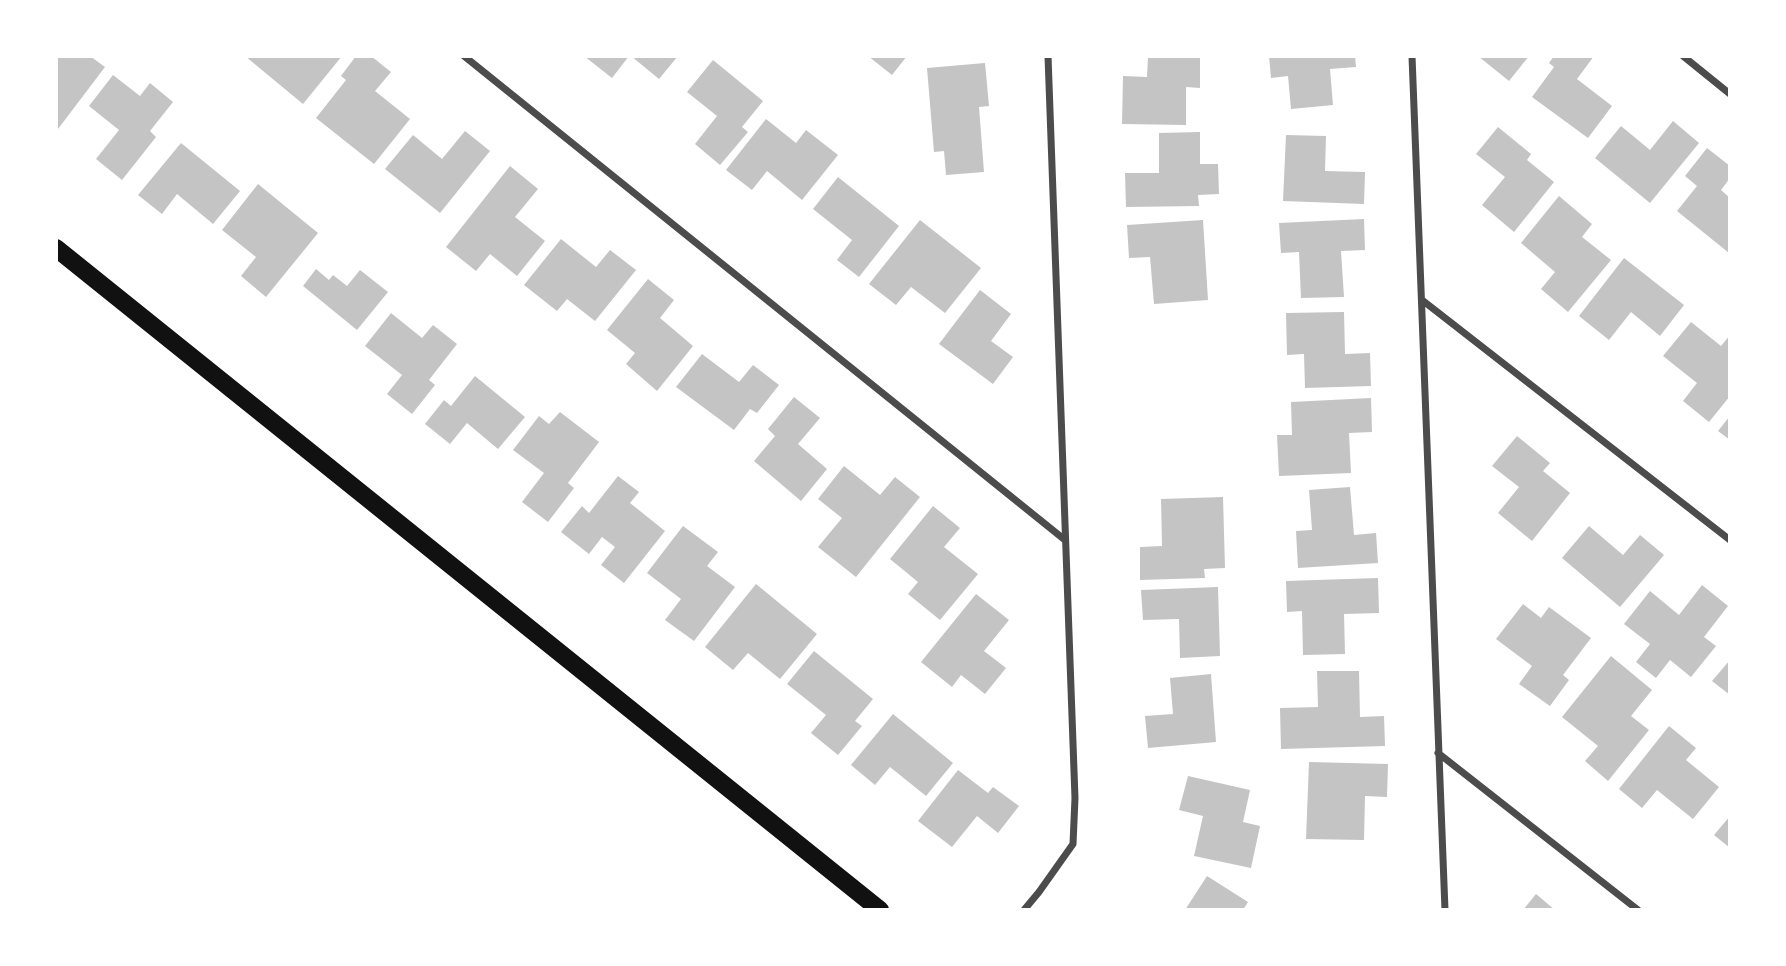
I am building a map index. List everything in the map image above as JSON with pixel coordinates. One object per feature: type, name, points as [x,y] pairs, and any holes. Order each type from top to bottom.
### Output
[{"type":"main road","points":[[56,248],[880,910]]},
{"type":"street","points":[[464,56],[1065,540]]},
{"type":"street","points":[[1024,910],[1073,844],[1075,798],[1048,56]]},
{"type":"street","points":[[1412,56],[1446,910]]},
{"type":"street","points":[[1683,56],[1730,94]]},
{"type":"street","points":[[1422,300],[1730,540]]},
{"type":"street","points":[[1438,752],[1638,910]]},
{"type":"building","points":[[56,56],[90,56],[105,67],[58,129],[56,128]]},
{"type":"building","points":[[245,56],[342,56],[303,104]]},
{"type":"building","points":[[356,56],[371,56],[391,72],[375,91],[410,119],[374,164],[316,118],[346,80],[341,76]]},
{"type":"building","points":[[584,56],[629,56],[612,78]]},
{"type":"building","points":[[631,56],[678,56],[659,79]]},
{"type":"building","points":[[868,56],[907,56],[892,75]]},
{"type":"building","points":[[1148,56],[1200,56],[1200,88],[1186,87],[1186,125],[1122,124],[1123,76],[1147,77]]},
{"type":"building","points":[[1269,56],[1355,56],[1356,67],[1330,69],[1333,105],[1291,109],[1288,76],[1271,78]]},
{"type":"building","points":[[1478,56],[1529,56],[1509,81]]},
{"type":"building","points":[[1554,56],[1594,56],[1577,79],[1612,106],[1588,138],[1532,97],[1554,67],[1549,63]]},
{"type":"building","points":[[713,60],[763,101],[742,127],[748,132],[720,165],[695,144],[717,116],[687,92]]},
{"type":"building","points":[[985,63],[989,106],[979,107],[984,172],[946,175],[944,151],[934,152],[927,68]]},
{"type":"building","points":[[113,75],[140,96],[150,83],[173,102],[150,131],[156,137],[122,180],[96,159],[119,130],[89,106]]},
{"type":"building","points":[[766,119],[796,143],[806,130],[838,155],[802,200],[767,171],[752,190],[726,170]]},
{"type":"building","points":[[1673,121],[1699,143],[1650,203],[1595,158],[1621,126],[1650,150]]},
{"type":"building","points":[[1498,127],[1531,154],[1527,160],[1554,182],[1514,232],[1482,205],[1505,177],[1476,154]]},
{"type":"building","points":[[465,131],[490,151],[440,213],[385,169],[413,135],[442,159]]},
{"type":"building","points":[[1200,132],[1200,164],[1218,164],[1219,194],[1198,195],[1199,206],[1126,207],[1125,173],[1159,173],[1159,133]]},
{"type":"building","points":[[1286,135],[1326,136],[1325,171],[1365,172],[1364,204],[1283,201]]},
{"type":"building","points":[[181,143],[240,191],[213,224],[177,194],[162,214],[138,195]]},
{"type":"building","points":[[1707,148],[1730,166],[1730,178],[1721,190],[1730,198],[1729,253],[1677,211],[1697,186],[1685,176]]},
{"type":"building","points":[[510,166],[538,189],[515,217],[545,241],[517,276],[490,254],[476,271],[446,247]]},
{"type":"building","points":[[838,177],[899,226],[859,277],[837,260],[852,240],[813,209]]},
{"type":"building","points":[[258,184],[318,233],[266,297],[241,276],[256,257],[222,230]]},
{"type":"building","points":[[1559,196],[1592,224],[1582,237],[1611,260],[1568,312],[1541,289],[1555,272],[1521,243]]},
{"type":"building","points":[[1364,219],[1365,250],[1341,251],[1344,297],[1301,298],[1299,252],[1281,253],[1279,223]]},
{"type":"building","points":[[920,220],[981,268],[945,313],[911,287],[896,305],[869,284]]},
{"type":"building","points":[[1203,220],[1208,300],[1154,304],[1150,257],[1129,258],[1127,225]]},
{"type":"building","points":[[561,239],[596,267],[610,250],[636,270],[595,321],[567,299],[557,311],[524,285]]},
{"type":"building","points":[[1624,258],[1684,305],[1660,336],[1631,312],[1609,340],[1579,316]]},
{"type":"building","points":[[316,269],[329,280],[333,275],[347,286],[360,270],[388,292],[357,330],[303,286]]},
{"type":"building","points":[[648,279],[674,300],[660,318],[693,346],[657,391],[626,364],[635,353],[607,330]]},
{"type":"building","points":[[980,290],[1011,314],[991,341],[1013,357],[993,384],[939,344]]},
{"type":"building","points":[[1344,312],[1345,354],[1370,353],[1371,386],[1305,388],[1304,354],[1287,355],[1286,313]]},
{"type":"building","points":[[391,313],[422,338],[433,325],[457,344],[429,380],[435,385],[412,414],[387,394],[402,375],[365,346]]},
{"type":"building","points":[[1691,322],[1721,346],[1730,335],[1730,396],[1709,422],[1683,401],[1697,383],[1663,356]]},
{"type":"building","points":[[702,354],[739,382],[753,365],[779,385],[757,413],[750,409],[734,430],[676,387]]},
{"type":"building","points":[[475,376],[525,417],[498,449],[467,423],[450,444],[425,424],[444,400],[451,406]]},
{"type":"building","points":[[794,397],[820,418],[798,444],[827,469],[801,501],[754,461],[775,436],[768,429]]},
{"type":"building","points":[[1371,398],[1372,432],[1349,433],[1351,473],[1279,476],[1277,435],[1292,435],[1291,402]]},
{"type":"building","points":[[560,412],[599,442],[568,483],[574,488],[548,522],[522,502],[544,473],[513,450],[539,416],[549,424]]},
{"type":"building","points":[[1730,416],[1730,440],[1718,431]]},
{"type":"building","points":[[1517,436],[1550,463],[1543,471],[1570,493],[1532,541],[1498,513],[1519,487],[1492,466]]},
{"type":"building","points":[[844,466],[880,495],[895,477],[920,497],[856,577],[818,547],[842,518],[818,499]]},
{"type":"building","points":[[618,476],[639,492],[630,503],[665,531],[624,583],[601,565],[615,547],[602,537],[589,554],[561,532],[582,506],[589,513]]},
{"type":"building","points":[[1350,487],[1354,535],[1376,533],[1378,563],[1298,568],[1296,531],[1312,530],[1309,490]]},
{"type":"building","points":[[1223,497],[1225,568],[1204,569],[1205,578],[1140,580],[1140,547],[1162,546],[1161,499]]},
{"type":"building","points":[[933,506],[960,528],[944,547],[978,574],[940,620],[908,594],[918,582],[890,559]]},
{"type":"building","points":[[683,526],[718,552],[707,566],[735,587],[694,641],[665,620],[681,599],[647,573]]},
{"type":"building","points":[[1589,526],[1623,555],[1640,535],[1664,555],[1620,607],[1562,558]]},
{"type":"building","points":[[1378,578],[1379,613],[1344,614],[1345,654],[1303,655],[1302,611],[1287,612],[1286,581]]},
{"type":"building","points":[[756,584],[817,634],[780,679],[748,653],[733,670],[705,647]]},
{"type":"building","points":[[1702,585],[1728,606],[1704,637],[1716,646],[1691,677],[1670,660],[1656,678],[1636,662],[1650,644],[1624,624],[1650,591],[1679,615]]},
{"type":"building","points":[[1218,587],[1220,656],[1180,658],[1179,619],[1143,620],[1141,590]]},
{"type":"building","points":[[976,594],[1009,620],[984,651],[1006,668],[985,694],[961,675],[952,687],[921,662]]},
{"type":"building","points":[[1523,604],[1541,618],[1549,607],[1591,638],[1563,675],[1569,680],[1550,706],[1519,684],[1532,666],[1496,639]]},
{"type":"building","points":[[814,651],[873,699],[855,721],[862,726],[838,755],[811,733],[826,715],[787,684]]},
{"type":"building","points":[[1611,656],[1652,690],[1631,716],[1649,730],[1608,781],[1585,761],[1598,746],[1562,717]]},
{"type":"building","points":[[1730,660],[1730,695],[1712,681]]},
{"type":"building","points":[[1317,671],[1359,671],[1360,717],[1384,716],[1385,746],[1281,749],[1280,708],[1318,707]]},
{"type":"building","points":[[1211,674],[1216,742],[1148,748],[1145,716],[1173,714],[1170,678]]},
{"type":"building","points":[[893,714],[953,763],[926,796],[890,767],[875,785],[851,765]]},
{"type":"building","points":[[1669,726],[1696,748],[1686,760],[1719,787],[1693,819],[1657,790],[1642,808],[1619,789]]},
{"type":"building","points":[[1309,762],[1388,764],[1387,797],[1365,796],[1364,840],[1306,839]]},
{"type":"building","points":[[958,770],[988,793],[993,787],[1019,806],[998,833],[977,816],[952,847],[918,821]]},
{"type":"building","points":[[1188,776],[1250,790],[1243,822],[1260,826],[1251,868],[1194,856],[1203,816],[1179,810]]},
{"type":"building","points":[[1730,816],[1730,848],[1714,835]]},
{"type":"building","points":[[1207,876],[1248,902],[1243,910],[1185,910]]},
{"type":"building","points":[[1536,894],[1555,910],[1523,910]]}]
